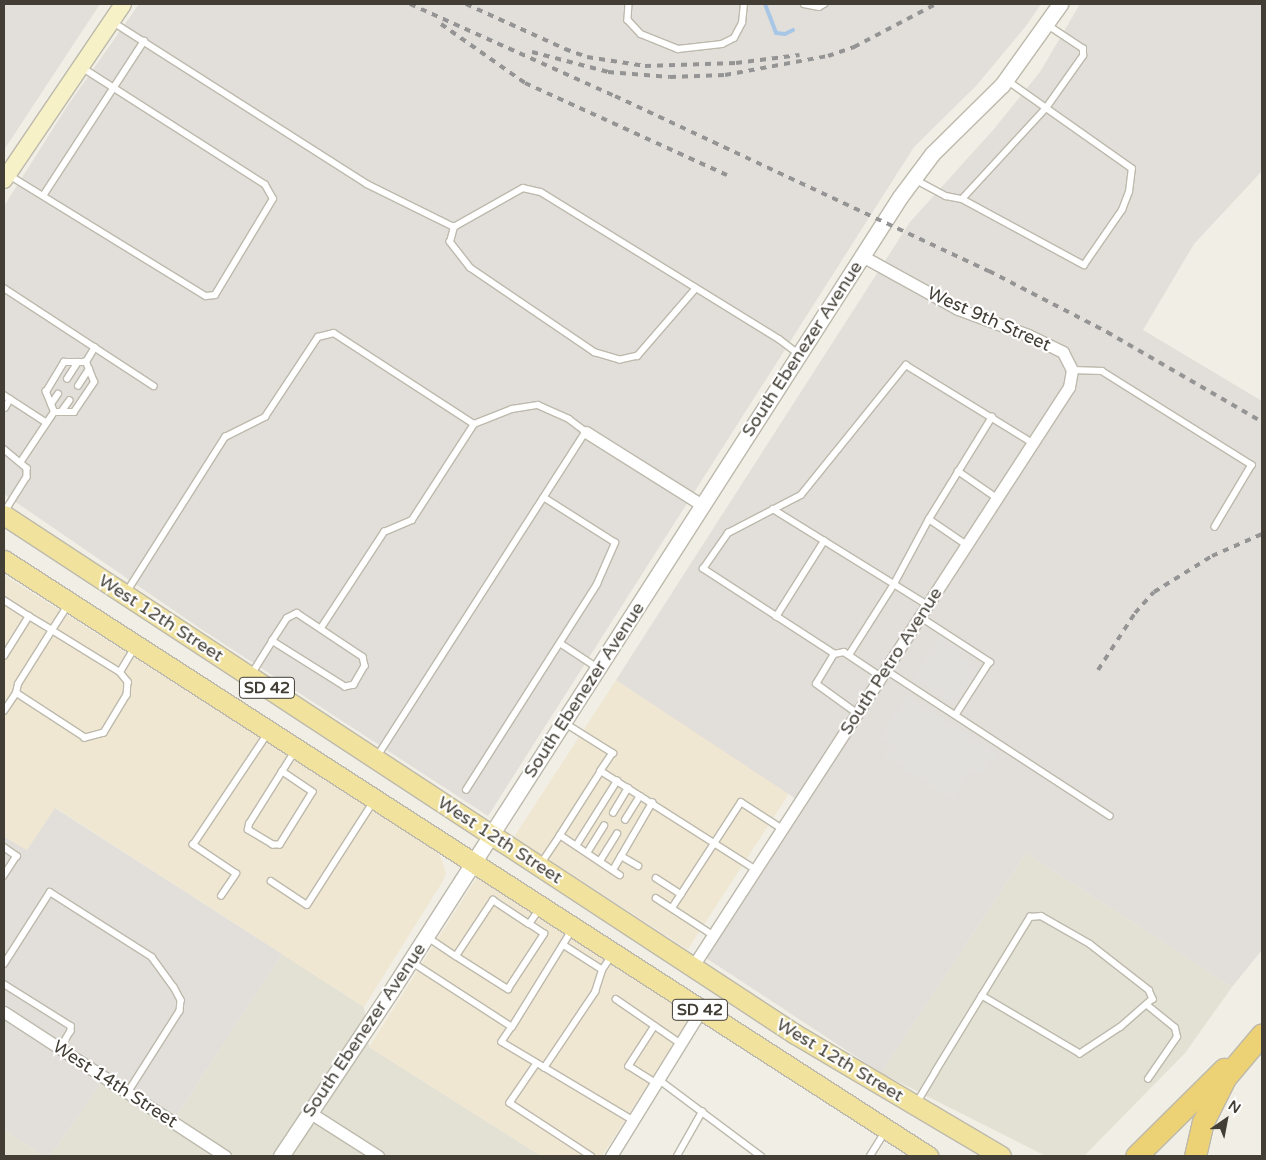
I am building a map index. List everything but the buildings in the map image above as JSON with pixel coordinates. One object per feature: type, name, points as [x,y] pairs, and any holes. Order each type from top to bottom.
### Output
[{"type":"highway","points":[[1136,1156],[1214,1076],[1239,1058],[1262,1034]]},
{"type":"highway","points":[[1195,1156],[1213,1100],[1239,1058]]},
{"type":"main road","points":[[6,177],[123,4]]},
{"type":"main road","name":"West 12th Street","points":[[4,515],[795,1034],[1001,1156]]},
{"type":"main road","name":"West 12th Street","points":[[4,560],[298,747],[920,1154]]},
{"type":"street","name":"South Ebenezer Avenue","points":[[281,1156],[410,961],[884,222],[932,154],[1006,80],[1047,25],[1060,4]]},
{"type":"street","name":"West 9th Street","points":[[862,256],[958,309],[1028,335],[1063,352],[1072,370]]},
{"type":"street","name":"South Petro Avenue","points":[[693,966],[1069,387],[1072,370]]},
{"type":"street","points":[[586,432],[702,505]]},
{"type":"street","points":[[611,1156],[700,1010]]},
{"type":"street","name":"West 14th Street","points":[[4,1012],[225,1156]]},
{"type":"street","points":[[309,1112],[378,1156]]},
{"type":"lane","points":[[629,4],[628,20],[641,34],[678,49],[722,44],[734,38],[742,23],[744,4]]},
{"type":"lane","points":[[804,4],[819,8],[824,4]]},
{"type":"lane","points":[[111,21],[366,184],[454,227]]},
{"type":"lane","points":[[962,199],[1046,108],[1083,56],[1084,49],[1047,25]]},
{"type":"lane","points":[[43,196],[144,42]]},
{"type":"lane","points":[[6,177],[43,196],[206,296],[215,295],[273,199],[265,185],[80,67]]},
{"type":"lane","points":[[914,179],[946,196],[962,199],[1084,265],[1122,210],[1129,192],[1132,169],[1006,80]]},
{"type":"lane","points":[[696,290],[638,356],[620,360],[595,352],[470,268],[450,242],[454,227],[523,188],[541,192],[799,354]]},
{"type":"lane","points":[[4,288],[154,386]]},
{"type":"lane","points":[[125,594],[225,437],[265,417],[318,337],[334,333],[474,424]]},
{"type":"lane","points":[[86,362],[95,347]]},
{"type":"lane","points":[[54,412],[46,392],[64,362],[86,362]]},
{"type":"lane","points":[[67,379],[78,362]]},
{"type":"lane","points":[[54,412],[74,412],[94,382],[86,362]]},
{"type":"lane","points":[[1032,443],[906,365],[801,495],[728,533],[703,569],[834,654],[844,652],[956,715],[1110,816]]},
{"type":"lane","points":[[78,386],[89,369]]},
{"type":"lane","points":[[1072,370],[1102,371],[1252,465],[1215,527]]},
{"type":"lane","points":[[51,404],[58,394]]},
{"type":"lane","points":[[4,395],[47,423]]},
{"type":"lane","points":[[5,408],[10,399]]},
{"type":"lane","points":[[61,412],[69,401]]},
{"type":"lane","points":[[320,628],[384,532],[412,520],[474,424],[512,409],[538,405],[569,419],[586,432],[376,759]]},
{"type":"lane","points":[[22,460],[54,412]]},
{"type":"lane","points":[[849,656],[894,584],[929,519],[992,417]]},
{"type":"lane","points":[[4,448],[22,460],[28,468],[27,477],[4,515]]},
{"type":"lane","points":[[958,471],[997,498]]},
{"type":"lane","points":[[466,790],[597,584],[615,542],[544,498]]},
{"type":"lane","points":[[773,509],[927,605]]},
{"type":"lane","points":[[929,519],[967,545]]},
{"type":"lane","points":[[776,617],[824,541]]},
{"type":"lane","points":[[4,600],[120,672],[128,682],[127,696],[104,734],[93,738],[85,738],[16,693]]},
{"type":"lane","points":[[4,712],[16,693],[18,684],[70,602]]},
{"type":"lane","points":[[250,677],[272,641],[287,618],[296,613],[363,657],[365,666],[354,685],[345,687],[272,641]]},
{"type":"lane","points":[[4,656],[29,616]]},
{"type":"lane","points":[[919,616],[990,662],[956,715]]},
{"type":"lane","points":[[560,643],[598,668]]},
{"type":"lane","points":[[120,672],[137,644]]},
{"type":"lane","points":[[834,654],[816,684],[856,713]]},
{"type":"lane","points":[[539,866],[613,753],[563,721]]},
{"type":"lane","points":[[222,896],[236,874],[193,845],[270,729]]},
{"type":"lane","points":[[282,771],[313,792],[280,845],[273,845],[248,830],[248,824],[282,771],[298,747]]},
{"type":"lane","points":[[601,770],[755,869]]},
{"type":"lane","points":[[576,846],[617,780]]},
{"type":"lane","points":[[613,812],[628,788]]},
{"type":"lane","points":[[625,820],[640,796]]},
{"type":"lane","points":[[271,881],[307,905],[376,798]]},
{"type":"lane","points":[[672,908],[740,802],[781,828]]},
{"type":"lane","points":[[613,870],[652,803]]},
{"type":"lane","points":[[587,853],[604,826]]},
{"type":"lane","points":[[600,861],[617,834]]},
{"type":"lane","points":[[560,835],[620,874]]},
{"type":"lane","points":[[4,847],[16,856],[4,876]]},
{"type":"lane","points":[[621,856],[638,866]]},
{"type":"lane","points":[[656,878],[681,894]]},
{"type":"lane","points":[[4,964],[50,892],[152,957],[181,1000],[180,1011],[128,1093]]},
{"type":"lane","points":[[656,898],[713,935]]},
{"type":"lane","points":[[426,936],[456,956],[508,990],[544,934],[493,900],[456,956]]},
{"type":"lane","points":[[529,924],[541,906]]},
{"type":"lane","points":[[915,1106],[982,996],[1030,918],[1041,916],[1090,944],[1149,990],[1152,999],[1148,1006],[1080,1054],[982,996]]},
{"type":"lane","points":[[574,928],[502,1042],[536,1065],[562,1075],[633,1120]]},
{"type":"lane","points":[[563,945],[602,970]]},
{"type":"lane","points":[[544,1068],[595,992],[602,970],[613,953]]},
{"type":"lane","points":[[410,961],[512,1027]]},
{"type":"lane","points":[[4,984],[71,1026],[71,1031],[60,1049]]},
{"type":"lane","points":[[616,999],[680,1043]]},
{"type":"lane","points":[[1148,1006],[1175,1028],[1177,1037],[1148,1079]]},
{"type":"lane","points":[[655,1026],[629,1066],[657,1081],[762,1156]]},
{"type":"lane","points":[[536,1065],[510,1103],[591,1156]]},
{"type":"lane","points":[[676,1156],[702,1112]]},
{"type":"lane","points":[[870,1156],[886,1130]]},
{"type":"shaded area","points":[[4,4],[100,4],[4,150]]},
{"type":"shaded area","points":[[139,4],[1041,4],[1026,26],[976,86],[914,147],[488,816],[201,629],[4,494],[4,206],[68,105]]},
{"type":"shaded area","points":[[1080,4],[1262,4],[1262,171],[1194,244],[1143,330],[1262,401],[1262,950],[1232,987],[1026,853],[881,1073],[706,958],[805,805],[616,680],[910,222],[994,129],[1040,72]]},
{"type":"shaded area","points":[[4,575],[429,845],[441,857],[446,873],[443,881],[364,1007],[56,808],[27,851],[4,837]]},
{"type":"shaded area","points":[[940,635],[963,649],[958,657],[987,675],[964,711],[913,677]]},
{"type":"shaded area","points":[[616,680],[790,793],[688,950],[514,837]]},
{"type":"shaded area","points":[[906,695],[997,754],[982,774],[972,769],[953,800],[884,756],[891,746],[879,738]]},
{"type":"shaded area","points":[[55,808],[282,954],[170,1126],[101,1083],[50,1156],[43,1156],[4,1130],[4,837],[27,850]]},
{"type":"shaded area","points":[[1026,853],[1232,987],[1185,1053],[1084,1156],[1046,1156],[881,1073]]},
{"type":"shaded area","points":[[477,877],[693,1014],[602,1156],[541,1156],[369,1047]]},
{"type":"shaded area","points":[[282,954],[364,1007],[369,1047],[541,1156],[50,1156],[101,1083],[170,1126]]},
{"type":"shaded area","points":[[4,1130],[43,1156],[4,1156]]},
{"type":"waterway","points":[[765,4],[776,33],[785,34],[793,30]]},
{"type":"railway","points":[[410,4],[615,96],[989,271],[1107,332],[1262,422]]},
{"type":"railway","points":[[466,4],[587,57],[645,66],[736,63],[800,55]]},
{"type":"railway","points":[[532,52],[608,72],[670,77],[725,75],[828,56],[854,47],[936,4]]},
{"type":"railway","points":[[441,24],[525,83],[727,175]]},
{"type":"railway","points":[[1098,670],[1135,613],[1154,592],[1212,556],[1262,534]]}]
